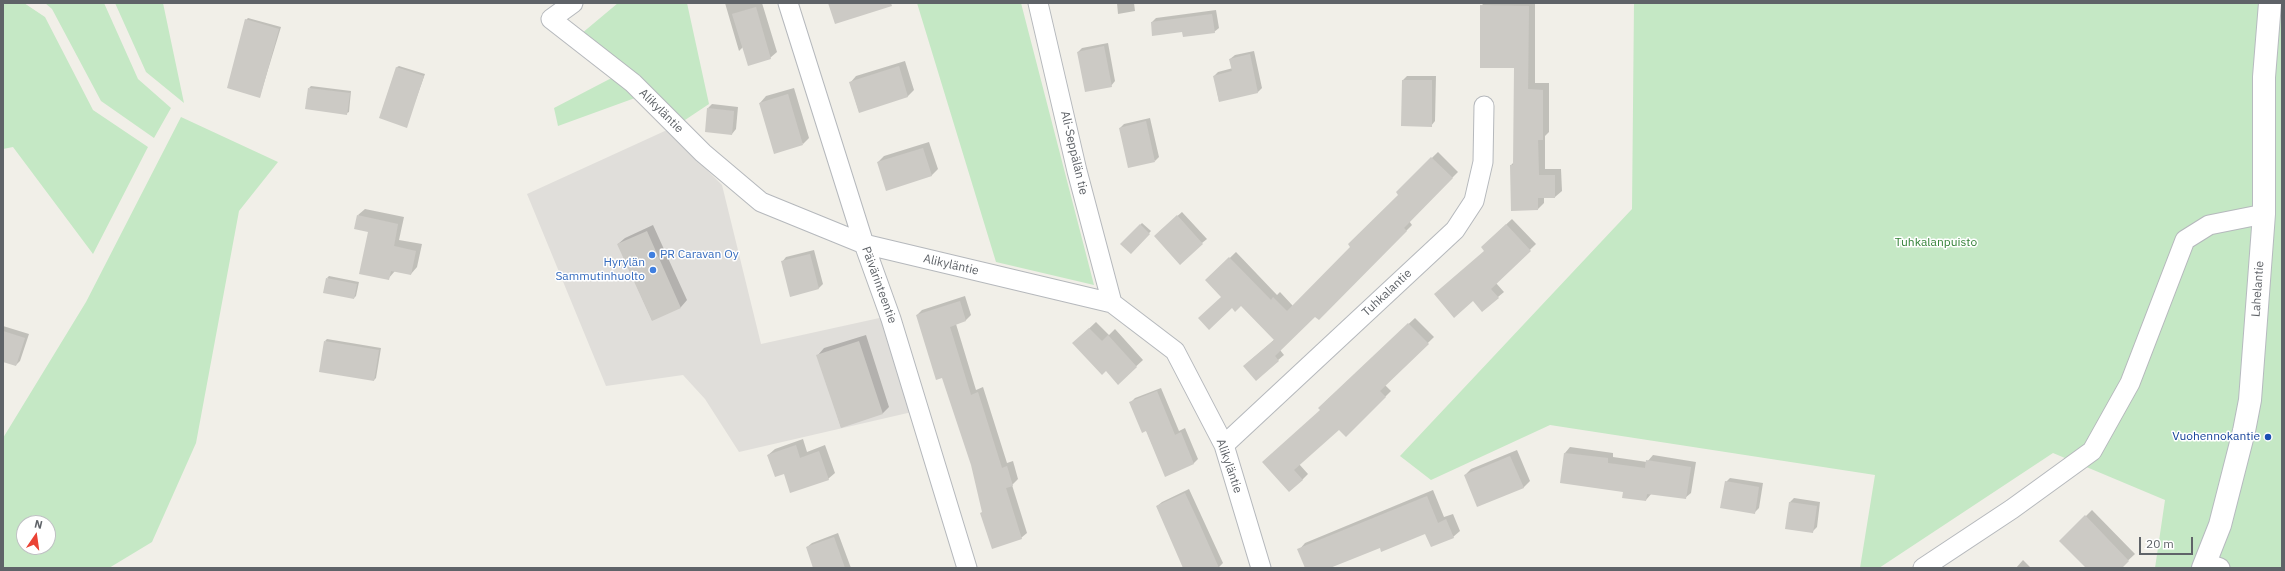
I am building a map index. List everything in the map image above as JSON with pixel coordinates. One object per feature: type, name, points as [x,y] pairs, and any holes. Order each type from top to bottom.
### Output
[{"type":"main road","name":"Lahelantie","points":[[2210,566],[2248,408],[2264,214],[2264,77],[2270,3]]},
{"type":"street","name":"Alikyläntie","points":[[573,3],[551,19],[633,83],[703,154],[761,202],[864,244],[1112,303],[1175,351],[1224,445],[1261,568]]},
{"type":"street","name":"Päivärinteentie","points":[[788,3],[864,244],[891,319],[967,568]]},
{"type":"street","name":"Ali-Seppälän tie","points":[[1038,3],[1077,171],[1112,303]]},
{"type":"street","name":"Tuhkalantie","points":[[1224,445],[1455,230],[1474,201],[1483,162],[1484,106]]},
{"type":"street","points":[[1923,568],[2012,509],[2092,451],[2130,383],[2185,240],[2209,225],[2264,214]]},
{"type":"shaded area","points":[[667,130],[722,185],[761,344],[884,317],[912,412],[739,452],[705,399],[683,375],[606,386],[527,194]]},
{"type":"green space","points":[[3,3],[24,3],[45,17],[93,110],[148,147],[93,254],[13,147],[3,149]]},
{"type":"green space","points":[[45,3],[104,3],[138,79],[171,108],[154,138],[101,101],[52,9]]},
{"type":"green space","points":[[115,3],[163,3],[184,103],[146,72]]},
{"type":"green space","points":[[618,3],[687,3],[709,104],[676,126],[635,98],[558,126],[554,108],[625,71],[581,34]]},
{"type":"green space","points":[[917,3],[1021,3],[1094,285],[996,262]]},
{"type":"green space","name":"Tuhkalanpuisto","points":[[1634,3],[2282,3],[2282,568],[2155,568],[2165,500],[2053,453],[1879,568],[1860,568],[1875,475],[1550,425],[1431,480],[1400,456],[1632,209]]},
{"type":"green space","points":[[181,117],[278,162],[239,211],[196,443],[152,542],[109,568],[3,568],[3,438],[86,302]]},
{"type":"building","points":[[828,3],[891,3],[892,6],[835,24]]},
{"type":"building","points":[[1480,5],[1529,6],[1528,89],[1543,90],[1543,140],[1538,140],[1539,175],[1555,175],[1555,198],[1538,198],[1538,210],[1511,211],[1510,165],[1513,165],[1514,68],[1480,68]]},
{"type":"building","points":[[756,7],[771,59],[748,66],[732,14]]},
{"type":"building","points":[[1212,14],[1215,33],[1183,37],[1182,32],[1152,36],[1151,22]]},
{"type":"building","points":[[245,19],[279,29],[260,98],[227,88]]},
{"type":"building","points":[[1104,46],[1112,87],[1085,92],[1077,52]]},
{"type":"building","points":[[1250,54],[1258,93],[1219,102],[1213,76],[1232,71],[1229,59]]},
{"type":"building","points":[[899,66],[908,97],[859,113],[849,82]]},
{"type":"building","points":[[396,67],[424,76],[407,128],[379,118]]},
{"type":"building","points":[[1402,80],[1432,80],[1432,127],[1401,126]]},
{"type":"building","points":[[308,88],[350,93],[347,115],[305,109]]},
{"type":"building","points":[[788,94],[803,145],[774,154],[759,103]]},
{"type":"building","points":[[707,108],[734,111],[732,135],[705,132]]},
{"type":"building","points":[[1146,121],[1155,162],[1128,168],[1119,128]]},
{"type":"building","points":[[923,148],[932,176],[886,191],[877,162]]},
{"type":"building","points":[[1431,157],[1453,178],[1404,228],[1407,231],[1319,320],[1315,317],[1275,356],[1279,361],[1256,381],[1243,366],[1274,340],[1241,306],[1235,312],[1232,308],[1209,330],[1198,318],[1221,297],[1205,280],[1229,257],[1271,300],[1273,297],[1287,311],[1350,247],[1348,244],[1398,195],[1396,192]]},
{"type":"building","points":[[357,215],[398,224],[394,246],[416,251],[411,275],[391,271],[389,280],[359,274],[368,232],[354,229]]},
{"type":"building","points":[[1177,215],[1203,244],[1180,265],[1154,236]]},
{"type":"building","points":[[1140,224],[1150,234],[1131,254],[1120,244]]},
{"type":"building","points":[[1506,224],[1531,251],[1491,289],[1499,298],[1482,312],[1473,301],[1454,318],[1434,294],[1484,251],[1481,247]]},
{"type":"building","points":[[647,231],[681,308],[652,321],[617,244]]},
{"type":"building","points":[[810,254],[819,289],[790,297],[781,261]]},
{"type":"building","points":[[326,278],[357,284],[354,299],[323,293]]},
{"type":"building","points":[[960,301],[966,321],[950,327],[971,395],[978,392],[1002,468],[1007,466],[1013,486],[1006,488],[1022,539],[992,549],[980,513],[982,512],[971,465],[942,378],[936,380],[916,315]]},
{"type":"building","points":[[1408,323],[1429,344],[1380,391],[1386,397],[1346,437],[1339,430],[1294,470],[1303,480],[1289,492],[1262,462],[1320,410],[1318,408]]},
{"type":"building","points":[[1089,328],[1102,341],[1108,335],[1137,367],[1118,385],[1106,371],[1102,375],[1072,343]]},
{"type":"building","points":[[3,331],[25,338],[16,366],[3,362]]},
{"type":"building","points":[[324,341],[379,350],[374,381],[319,372]]},
{"type":"building","points":[[859,341],[883,414],[841,428],[816,355]]},
{"type":"building","points":[[1157,391],[1175,435],[1181,432],[1194,464],[1165,477],[1146,431],[1142,433],[1129,402]]},
{"type":"building","points":[[796,445],[800,458],[819,451],[829,480],[790,493],[784,474],[775,477],[767,455]]},
{"type":"building","points":[[1564,453],[1608,458],[1608,463],[1645,468],[1646,460],[1691,467],[1686,499],[1647,494],[1646,501],[1622,498],[1623,492],[1560,483]]},
{"type":"building","points":[[1510,456],[1524,488],[1477,507],[1464,475]]},
{"type":"building","points":[[1725,481],[1759,487],[1755,514],[1720,508]]},
{"type":"building","points":[[1185,493],[1219,568],[1183,568],[1156,506]]},
{"type":"building","points":[[1427,496],[1438,523],[1446,519],[1454,538],[1431,547],[1425,534],[1381,552],[1380,548],[1330,568],[1305,568],[1297,549]]},
{"type":"building","points":[[1789,502],[1817,506],[1813,533],[1785,529]]},
{"type":"building","points":[[2085,515],[2129,561],[2122,568],[2086,568],[2059,541]]},
{"type":"building","points":[[834,537],[845,568],[813,568],[806,547]]},
{"type":"place","name":"PR Caravan Oy","points":[[652,255]]},
{"type":"place","name":"Hyrylän Sammutinhuolto","points":[[653,270]]},
{"type":"place","name":"Vuohennokantie","points":[[2268,437]]}]
